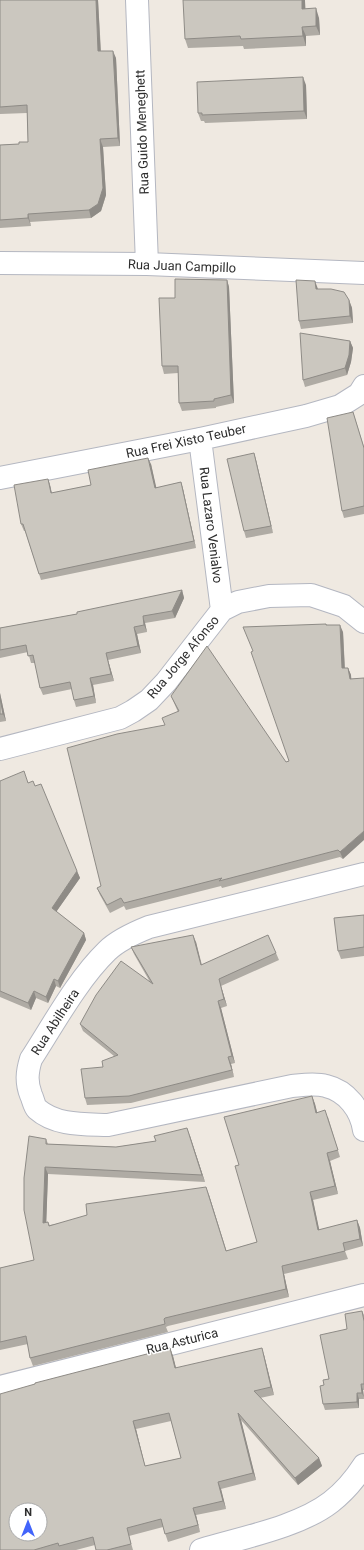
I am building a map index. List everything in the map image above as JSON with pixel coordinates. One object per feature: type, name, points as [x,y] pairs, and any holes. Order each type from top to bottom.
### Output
[{"type":"street","name":"Rua Guido Meneghett","points":[[137,0],[147,264]]},
{"type":"street","name":"Rua Juan Campillo","points":[[0,263],[147,264],[364,273]]},
{"type":"street","name":"Rua Frei Xisto Teuber","points":[[0,478],[200,439],[306,416],[340,406],[359,394],[364,386]]},
{"type":"street","name":"Rua Lazaro Venialvo","points":[[200,439],[222,610]]},
{"type":"street","name":"Rua Jorge Afonso","points":[[0,749],[120,718],[133,712],[149,700],[166,682],[222,610],[238,602],[269,596],[311,595],[344,606],[364,622]]},
{"type":"street","name":"Rua Abilheira","points":[[364,874],[149,927],[130,935],[107,950],[85,977],[31,1059],[27,1072],[28,1088],[36,1108],[53,1119],[79,1124],[108,1125],[292,1086],[312,1084],[327,1086],[345,1096],[356,1106],[364,1130]]},
{"type":"street","name":"Rua Asturica","points":[[0,1387],[364,1295]]},
{"type":"street","points":[[201,1550],[291,1523],[315,1512],[331,1502],[354,1479],[364,1465]]},
{"type":"building","points":[[0,0],[96,0],[98,51],[113,51],[118,138],[100,139],[103,188],[98,204],[89,210],[28,214],[28,218],[0,220],[0,145],[28,142],[27,105],[0,107]]},
{"type":"building","points":[[183,0],[302,0],[302,9],[316,8],[316,26],[302,27],[303,36],[241,39],[240,36],[185,39]]},
{"type":"building","points":[[303,77],[304,111],[202,115],[202,113],[198,113],[197,82]]},
{"type":"building","points":[[175,279],[227,280],[231,395],[214,399],[214,401],[179,403],[178,366],[162,366],[159,298],[175,298]]},
{"type":"building","points":[[296,280],[315,281],[316,289],[331,289],[344,292],[349,300],[350,316],[299,321]]},
{"type":"building","points":[[300,333],[350,341],[349,355],[345,368],[303,380]]},
{"type":"building","points":[[353,412],[364,448],[364,506],[342,511],[327,418]]},
{"type":"building","points":[[254,453],[271,526],[244,531],[227,459]]},
{"type":"building","points":[[148,458],[155,488],[181,482],[194,541],[39,574],[23,524],[21,524],[14,485],[48,479],[51,493],[91,485],[88,470]]},
{"type":"building","points":[[182,590],[172,611],[143,616],[144,625],[134,627],[138,646],[106,653],[111,674],[90,678],[94,696],[74,700],[70,682],[40,688],[33,655],[28,656],[26,645],[0,650],[0,628],[77,614],[77,612]]},
{"type":"building","points":[[326,624],[340,625],[342,668],[348,668],[350,679],[364,678],[364,831],[340,852],[338,850],[219,881],[222,878],[124,903],[121,898],[107,905],[97,888],[101,886],[67,748],[117,734],[165,725],[162,718],[179,711],[171,696],[207,646],[286,762],[289,761],[251,652],[253,651],[243,627]]},
{"type":"building","points":[[0,698],[3,714],[0,714]]},
{"type":"building","points":[[24,771],[28,783],[33,781],[35,786],[41,784],[77,871],[52,908],[84,933],[58,981],[54,979],[46,997],[34,991],[28,1003],[0,991],[0,781]]},
{"type":"building","points":[[364,915],[364,947],[338,951],[334,918]]},
{"type":"building","points":[[193,935],[201,965],[268,935],[276,953],[219,979],[224,999],[218,1001],[232,1056],[228,1057],[232,1070],[129,1096],[85,1098],[81,1069],[103,1067],[102,1061],[118,1055],[80,1024],[96,995],[121,961],[153,984],[131,947]]},
{"type":"building","points":[[312,1096],[316,1113],[325,1110],[338,1150],[327,1153],[335,1186],[310,1192],[318,1230],[357,1220],[360,1239],[343,1243],[345,1251],[282,1266],[286,1289],[165,1318],[165,1324],[30,1358],[26,1336],[0,1342],[0,1268],[34,1260],[24,1210],[24,1178],[29,1136],[46,1139],[46,1144],[116,1147],[156,1141],[154,1136],[187,1128],[202,1175],[45,1167],[43,1223],[48,1222],[49,1226],[87,1215],[86,1204],[206,1187],[226,1251],[257,1242],[235,1166],[239,1165],[224,1117]]},
{"type":"building","points":[[362,1311],[364,1321],[364,1384],[361,1384],[362,1393],[357,1393],[357,1402],[323,1404],[320,1386],[324,1385],[323,1380],[329,1379],[320,1335],[347,1329],[345,1314]]},
{"type":"building","points":[[170,1348],[175,1368],[262,1348],[271,1387],[254,1391],[319,1458],[295,1478],[238,1413],[253,1473],[218,1482],[223,1501],[193,1508],[198,1525],[165,1534],[161,1519],[127,1528],[131,1544],[107,1550],[96,1550],[93,1537],[59,1546],[58,1543],[34,1550],[0,1550],[0,1394]],"holes":[[[169,1413],[181,1458],[145,1466],[133,1421]]]}]
